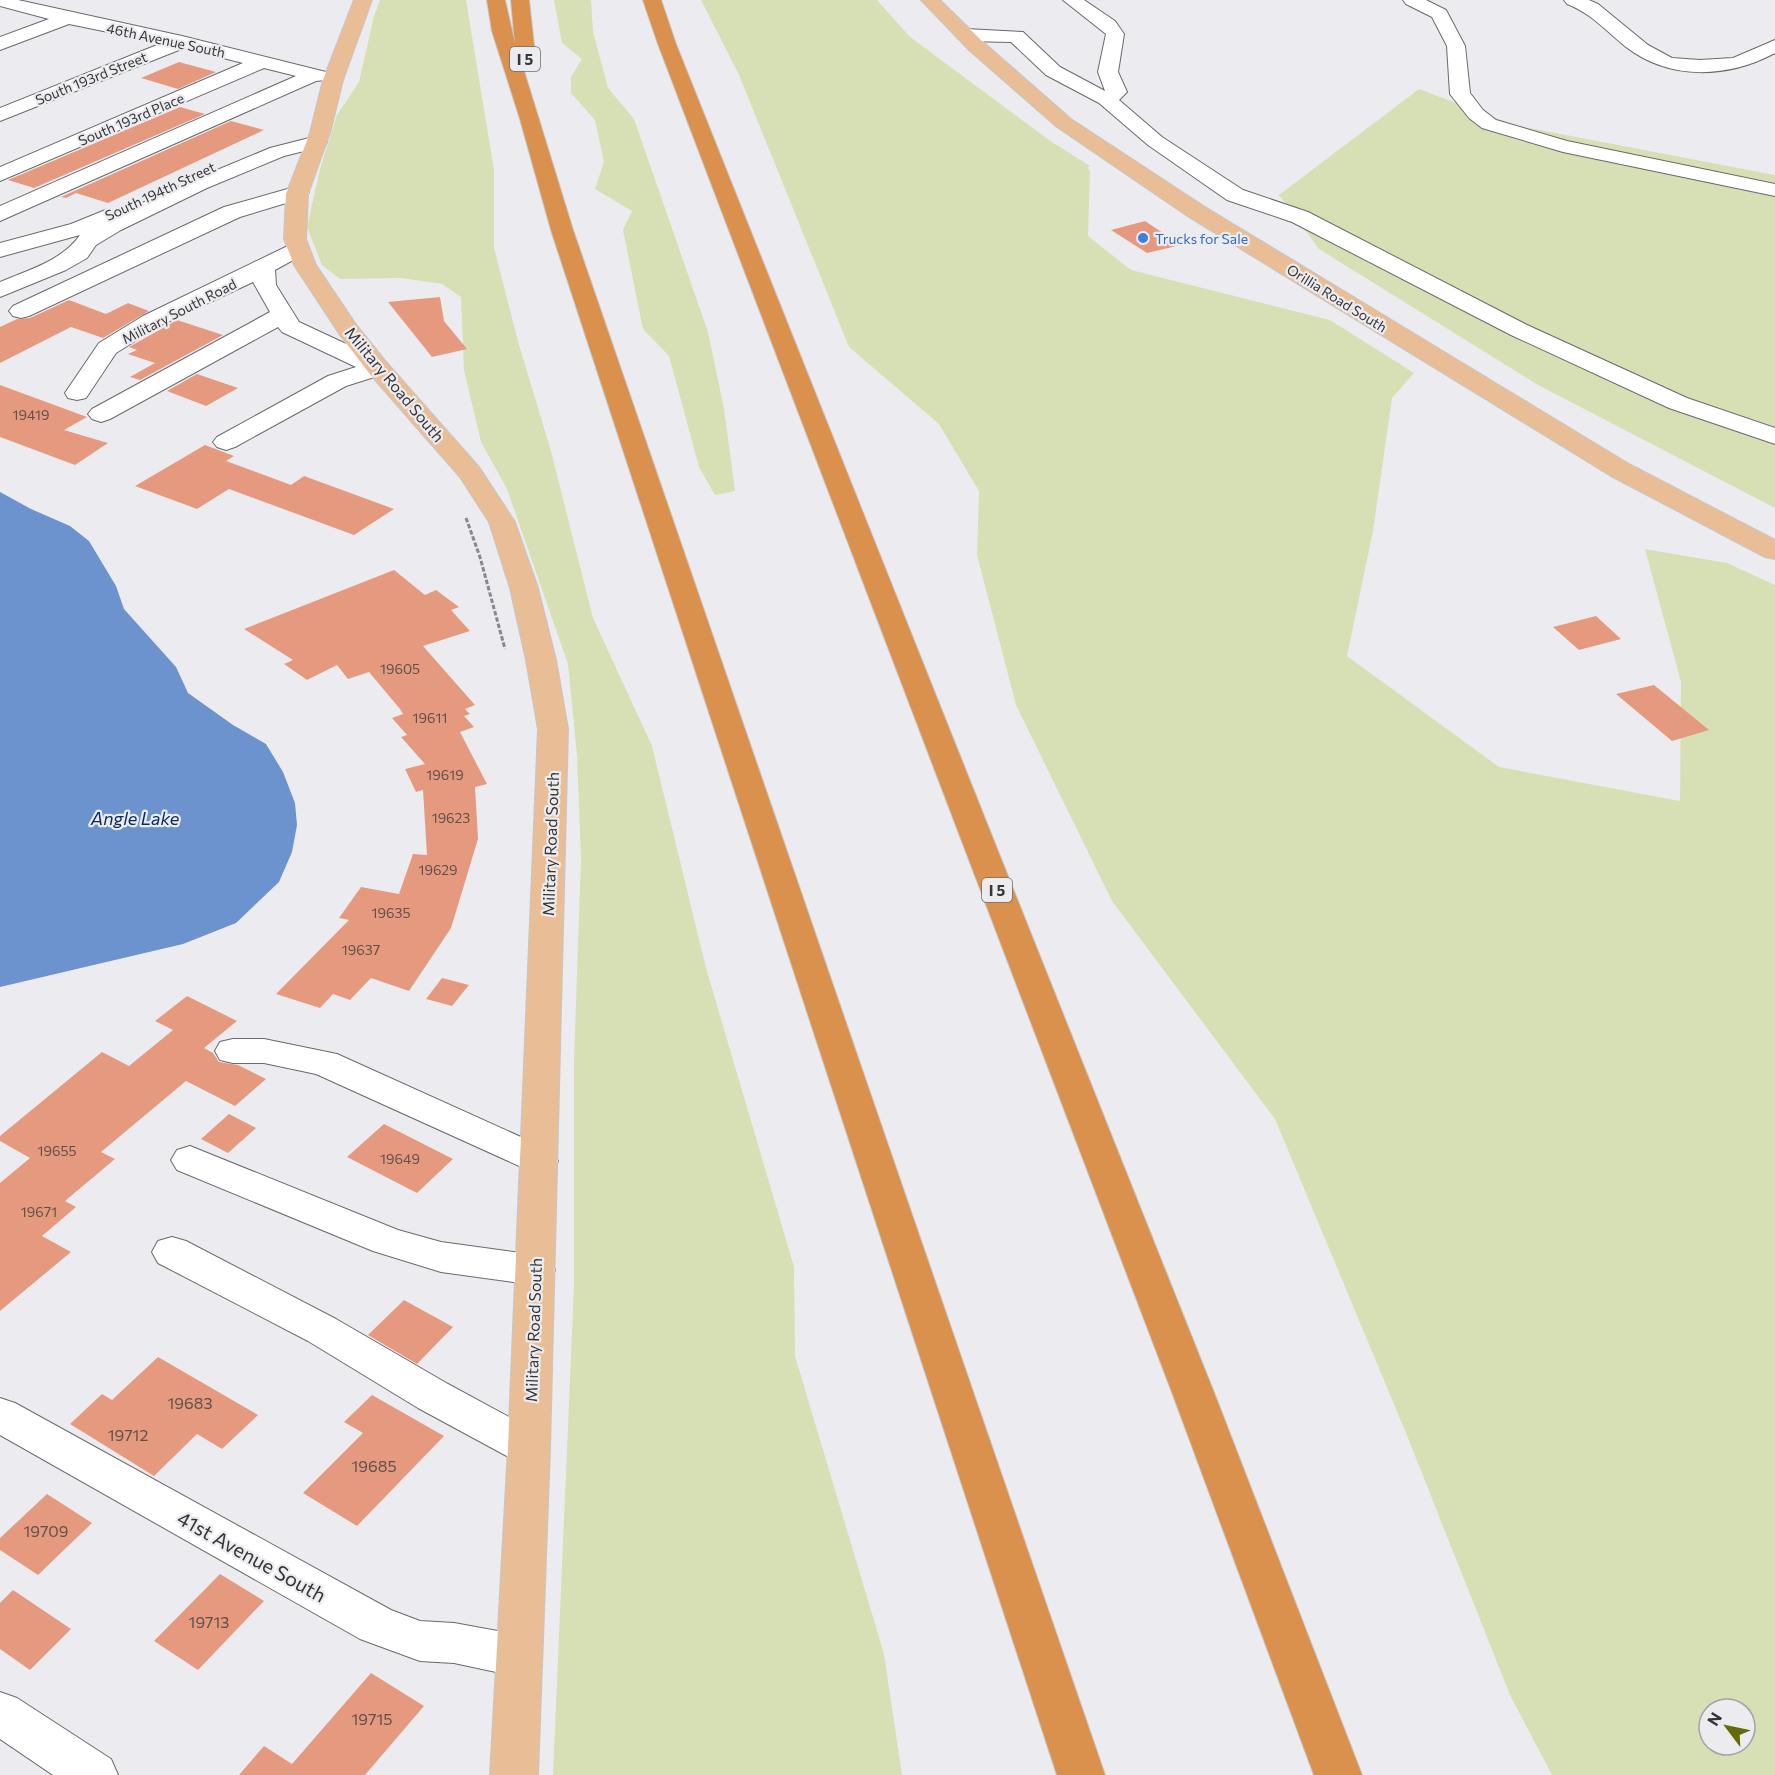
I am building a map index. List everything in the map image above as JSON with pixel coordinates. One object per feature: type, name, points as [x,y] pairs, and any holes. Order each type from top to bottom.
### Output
[{"type":"highway","points":[[496,0],[501,31],[530,119]]},
{"type":"highway","name":"I 5","points":[[520,0],[530,119],[562,230],[1081,1775]]},
{"type":"highway","name":"I 5","points":[[654,2],[667,44],[1194,1395],[1338,1775]]},
{"type":"main road","name":"Military Road South","points":[[363,0],[323,77],[318,137],[298,192],[295,238],[305,265],[324,296],[378,368],[470,473],[502,522],[524,588],[541,660],[553,729],[529,1448],[514,1775]]},
{"type":"main road","name":"Orillia Road South","points":[[930,0],[1064,123],[1197,212],[1620,470],[1775,551]]},
{"type":"street","points":[[1072,0],[1108,25],[1115,34],[1108,72],[1117,92],[1106,99]]},
{"type":"street","points":[[1412,0],[1440,14],[1456,46],[1460,94],[1476,114],[1489,124],[1563,146],[1775,190]]},
{"type":"street","points":[[1574,0],[1590,5],[1613,22],[1632,42],[1660,61],[1686,65],[1742,62],[1775,46]]},
{"type":"street","name":"46th Avenue South","points":[[0,1],[323,77]]},
{"type":"street","points":[[0,44],[67,18]]},
{"type":"street","points":[[966,35],[1016,36],[1053,71],[1106,99],[1155,141],[1235,195],[1300,217],[1519,330],[1678,403],[1775,436]]},
{"type":"street","name":"South 193rd Street","points":[[0,115],[182,42]]},
{"type":"street","points":[[200,68],[231,54]]},
{"type":"street","name":"South 193rd Place","points":[[0,175],[262,62]]},
{"type":"street","points":[[0,214],[323,77]]},
{"type":"street","name":"South 194th Street","points":[[0,250],[79,229],[287,135],[318,137]]},
{"type":"street","points":[[0,290],[58,265],[79,253],[88,240],[113,225],[200,184],[318,137]]},
{"type":"street","points":[[21,311],[232,212],[298,192]]},
{"type":"street","name":"Military South Road","points":[[77,393],[106,348],[151,321],[263,268],[298,248]]},
{"type":"street","points":[[263,268],[265,285],[290,327],[378,368]]},
{"type":"street","points":[[101,414],[282,315]]},
{"type":"street","points":[[226,442],[337,381],[378,368]]},
{"type":"street","points":[[233,1051],[264,1051],[324,1064],[539,1161]]},
{"type":"street","points":[[190,1160],[387,1241],[441,1257],[535,1270]]},
{"type":"street","points":[[172,1252],[322,1330],[433,1396],[529,1448]]},
{"type":"street","name":"41st Avenue South","points":[[0,1415],[376,1625],[420,1641],[454,1642],[519,1656]]},
{"type":"street","points":[[0,1713],[94,1775]]},
{"type":"path","points":[[464,513],[480,557],[507,656]]},
{"type":"green space","points":[[380,0],[466,0],[494,170],[494,248],[519,345],[551,451],[593,618],[652,746],[706,968],[794,1267],[795,1356],[884,1654],[902,1775],[553,1775],[574,1286],[574,1060],[581,858],[577,755],[568,664],[507,489],[481,442],[464,370],[461,297],[442,284],[402,278],[340,279],[322,265],[307,227],[320,169],[337,115],[359,82],[374,16]]},
{"type":"green space","points":[[554,0],[591,0],[593,32],[608,88],[634,119],[708,332],[724,409],[735,491],[715,495],[699,467],[669,356],[643,329],[623,230],[632,211],[595,189],[604,162],[595,120],[571,93],[571,77],[582,59],[562,43]]},
{"type":"green space","points":[[701,0],[877,0],[910,37],[1049,140],[1090,166],[1087,168],[1090,171],[1088,236],[1131,270],[1330,320],[1414,373],[1392,398],[1373,531],[1347,656],[1499,767],[1680,801],[1681,682],[1645,549],[1727,563],[1775,585],[1775,1775],[1552,1775],[1510,1695],[1406,1433],[1275,1119],[1112,901],[1016,705],[977,555],[979,491],[939,424],[849,347],[739,75]]},
{"type":"green space","points":[[1419,89],[1514,125],[1775,175],[1775,508],[1538,385],[1319,249],[1279,195]]},
{"type":"water","name":"Angle Lake","points":[[0,492],[70,526],[89,541],[116,586],[124,609],[176,667],[188,693],[233,725],[266,744],[283,772],[295,803],[297,825],[292,852],[279,882],[236,923],[183,944],[0,987]]},
{"type":"building","points":[[179,62],[216,72],[178,89],[141,78]]},
{"type":"building","points":[[180,107],[205,114],[34,188],[8,180]]},
{"type":"building","points":[[231,121],[264,130],[108,203],[76,193],[66,198],[61,197]]},
{"type":"building","points":[[1145,221],[1181,245],[1147,253],[1111,230]]},
{"type":"building","points":[[440,297],[444,321],[467,349],[432,357],[388,302]]},
{"type":"building","points":[[69,300],[106,314],[128,303],[149,311],[103,338],[71,327],[0,363],[0,327],[17,319],[30,318]]},
{"type":"building","points":[[177,320],[223,335],[140,380],[130,377],[155,363],[128,354],[137,350],[129,347]]},
{"type":"building","points":[[197,374],[238,388],[206,406],[167,391]]},
{"type":"building","points":[[0,385],[87,417],[64,430],[108,443],[75,465],[0,437]]},
{"type":"building","points":[[205,445],[234,456],[226,461],[291,485],[304,476],[394,509],[354,535],[229,489],[197,509],[135,486]]},
{"type":"building","points":[[394,570],[425,595],[436,590],[459,607],[451,610],[470,631],[423,646],[475,705],[465,709],[470,714],[464,716],[474,727],[460,732],[487,784],[475,787],[478,839],[451,928],[409,991],[371,978],[350,1000],[333,994],[320,1008],[276,994],[349,920],[339,918],[361,887],[399,894],[413,854],[427,855],[423,790],[416,792],[405,769],[425,764],[401,737],[407,735],[392,718],[403,714],[400,709],[369,672],[348,679],[337,665],[307,680],[284,664],[293,660],[244,629]]},
{"type":"building","points":[[1596,616],[1621,639],[1579,650],[1553,627]]},
{"type":"building","points":[[1654,685],[1709,730],[1672,741],[1616,694]]},
{"type":"building","points":[[442,978],[469,985],[452,1006],[426,999]]},
{"type":"building","points":[[187,996],[237,1021],[204,1048],[213,1053],[219,1062],[238,1065],[266,1079],[235,1106],[186,1081],[101,1152],[115,1159],[65,1201],[76,1207],[42,1236],[71,1252],[0,1311],[0,1183],[30,1158],[0,1141],[0,1136],[102,1052],[129,1066],[173,1030],[155,1021]]},
{"type":"building","points":[[229,1114],[256,1128],[228,1153],[201,1139]]},
{"type":"building","points":[[384,1124],[453,1159],[417,1193],[347,1157]]},
{"type":"building","points":[[404,1300],[453,1327],[417,1364],[368,1335]]},
{"type":"building","points":[[158,1357],[258,1415],[222,1449],[197,1434],[154,1476],[70,1424],[102,1394],[112,1400]]},
{"type":"building","points":[[372,1395],[444,1436],[357,1526],[303,1493],[363,1433],[344,1422]]},
{"type":"building","points":[[47,1494],[92,1523],[38,1575],[0,1550],[0,1538]]},
{"type":"building","points":[[220,1574],[264,1601],[198,1670],[154,1641]]},
{"type":"building","points":[[13,1590],[71,1629],[30,1670],[0,1649],[0,1603]]},
{"type":"building","points":[[371,1673],[424,1706],[365,1775],[239,1775],[264,1746],[292,1764]]},
{"type":"place","name":"Trucks for Sale","points":[[1143,238]]}]
